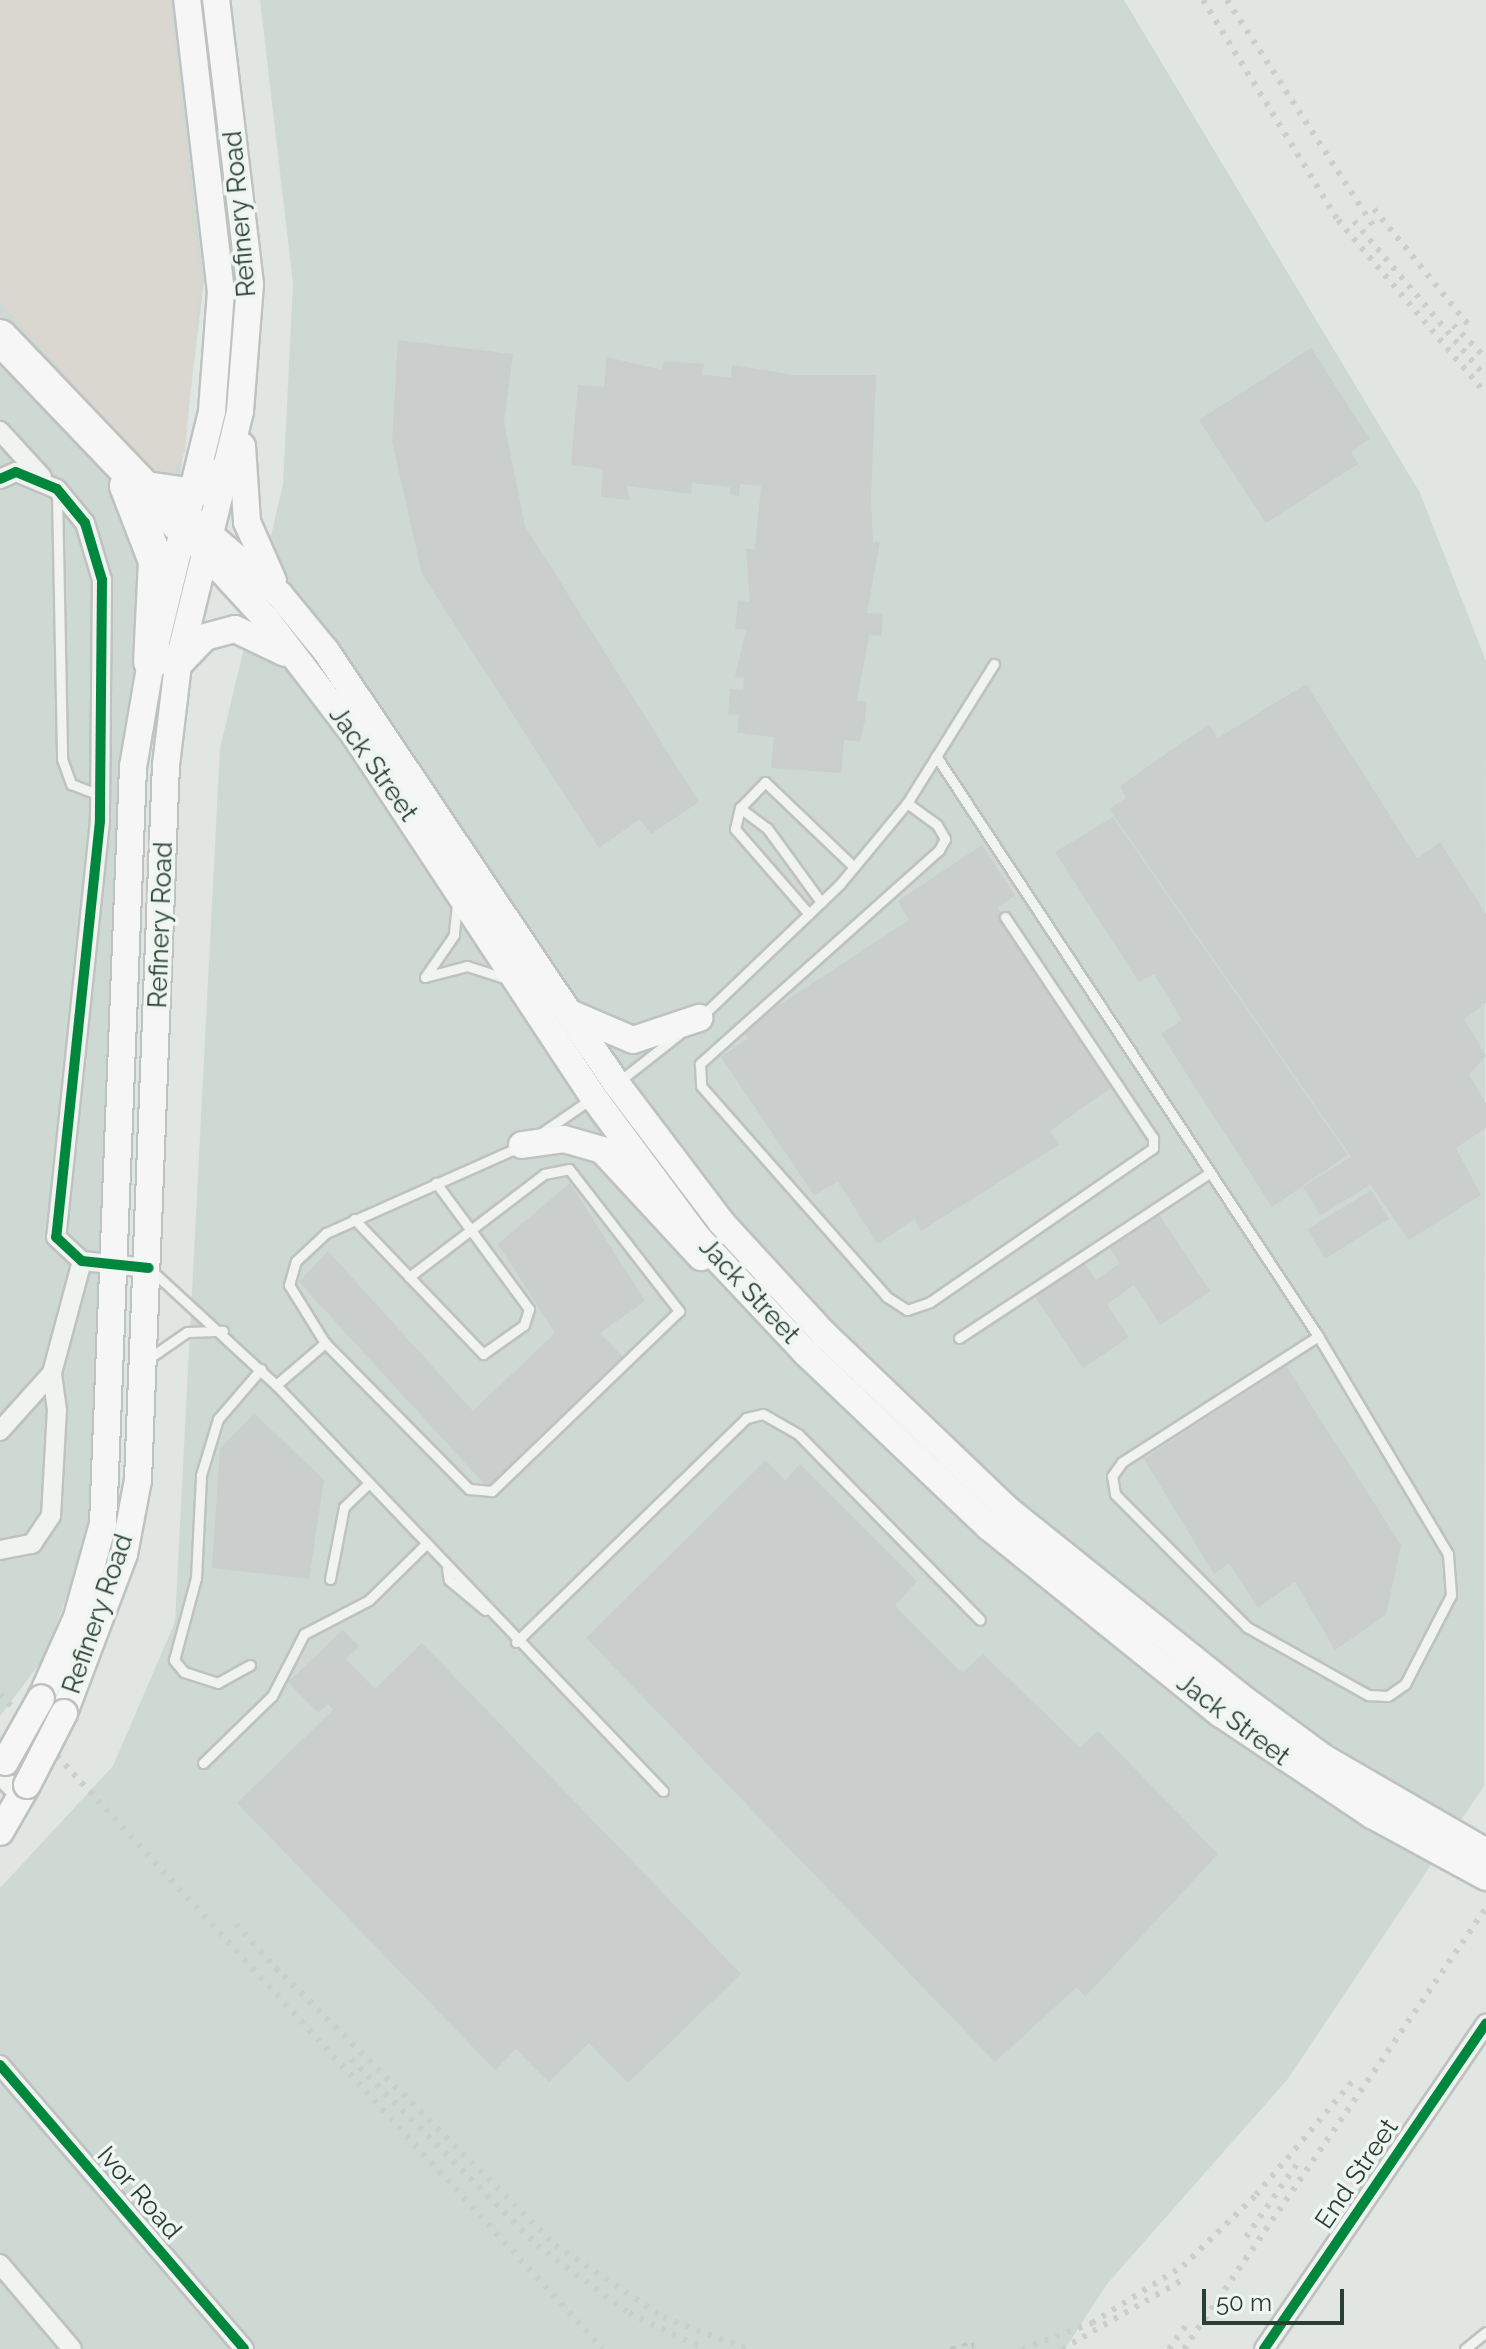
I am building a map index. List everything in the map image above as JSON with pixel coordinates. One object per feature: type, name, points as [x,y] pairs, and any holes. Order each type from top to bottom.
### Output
[{"type":"highway","points":[[0,337],[146,489],[198,526],[227,472]]},
{"type":"highway","points":[[83,423],[152,536],[164,663]]},
{"type":"main road","name":"Refinery Road","points":[[2,1769],[41,1698],[97,1547],[111,1426],[113,1266],[133,767],[164,663],[198,526],[212,411],[221,292],[187,0]]},
{"type":"main road","name":"Refinery Road","points":[[216,0],[250,284],[240,411],[227,472]]},
{"type":"main road","points":[[240,411],[247,522],[280,595]]},
{"type":"main road","name":"Jack Street","points":[[198,526],[280,595],[374,715],[569,1012],[605,1090],[698,1238],[989,1527],[1317,1767],[1436,1838],[1486,1877]]},
{"type":"main road","name":"Jack Street","points":[[198,526],[309,672],[526,994],[721,1222],[922,1431],[1007,1509],[1317,1767]]},
{"type":"main road","points":[[164,663],[205,637],[235,629],[276,645],[309,672]]},
{"type":"main road","name":"Refinery Road","points":[[0,1832],[64,1713],[124,1554],[138,1480],[141,1366],[149,1268],[166,765],[164,663]]},
{"type":"main road","points":[[569,1012],[633,1040],[699,1018]]},
{"type":"main road","points":[[522,1145],[564,1139],[602,1150],[673,1235],[747,1289]]},
{"type":"main road","points":[[97,1547],[124,1554]]},
{"type":"main road","name":"Jack Street","points":[[1436,1838],[1486,1852]]},
{"type":"street","points":[[0,431],[57,489],[85,523],[102,580],[101,795],[57,1219],[64,1251],[82,1261],[149,1268]]},
{"type":"street","points":[[0,479],[16,472],[42,477]]},
{"type":"street","points":[[0,1550],[32,1544],[51,1516],[57,1410],[52,1373],[82,1261]]},
{"type":"street","points":[[0,1431],[52,1373]]},
{"type":"street","points":[[2,1769],[24,1791]]},
{"type":"street","name":"End Street","points":[[1264,2349],[1486,2024]]},
{"type":"street","name":"Ivor Road","points":[[0,2065],[244,2349]]},
{"type":"street","points":[[0,2264],[72,2349]]},
{"type":"lane","points":[[57,489],[62,759],[71,784],[101,795]]},
{"type":"lane","points":[[409,1277],[469,1228],[544,1174],[569,1169],[679,1311],[480,1494],[305,1321],[291,1274],[307,1249],[354,1219],[522,1145],[605,1090],[699,1018],[854,867],[907,803],[994,664]]},
{"type":"lane","points":[[936,756],[1208,1174],[1318,1336],[1448,1554],[1453,1577],[1405,1684],[1388,1696],[1368,1695],[1247,1627],[1115,1494],[1112,1476],[1122,1462],[1318,1336]]},
{"type":"lane","points":[[809,914],[735,829],[740,808],[765,782],[854,867]]},
{"type":"lane","points":[[907,803],[937,825],[945,839],[939,850],[700,1064],[701,1086],[887,1297],[907,1310],[930,1302],[1153,1148],[1153,1138],[1005,917]]},
{"type":"lane","points":[[740,808],[767,828],[821,902]]},
{"type":"lane","points":[[452,880],[454,935],[425,977],[482,968],[526,994]]},
{"type":"lane","points":[[959,1338],[1208,1174]]},
{"type":"lane","points":[[354,1219],[483,1354],[524,1325],[529,1309],[436,1183]]},
{"type":"lane","points":[[149,1268],[223,1331],[261,1369],[447,1569],[449,1580],[485,1610],[663,1791]]},
{"type":"lane","points":[[141,1366],[187,1332],[223,1331]]},
{"type":"lane","points":[[276,1385],[325,1343]]},
{"type":"lane","points":[[250,1665],[218,1683],[184,1672],[174,1660],[196,1578],[205,1461],[218,1419],[261,1369]]},
{"type":"lane","points":[[516,1642],[746,1418],[763,1414],[798,1434],[980,1620]]},
{"type":"lane","points":[[330,1579],[344,1507],[369,1483]]},
{"type":"lane","points":[[203,1763],[272,1696],[304,1634],[369,1600],[425,1545]]},
{"type":"lane","points":[[1465,2349],[1486,2332]]},
{"type":"path","points":[[950,2348],[972,2342],[974,2349]]},
{"type":"shaded area","points":[[0,0],[172,0],[204,281],[174,526],[131,719],[102,1173],[101,1504],[44,1658],[0,1716]]},
{"type":"shaded area","points":[[0,0],[170,0],[201,281],[185,452],[166,486],[0,302]]},
{"type":"shaded area","points":[[260,0],[1124,0],[1420,493],[1486,661],[1484,1786],[1287,2080],[1107,2284],[1065,2349],[0,2349],[0,1888],[113,1766],[175,1622],[220,748],[283,485],[293,284]]},
{"type":"building","points":[[398,340],[513,354],[504,422],[525,526],[699,802],[651,834],[640,819],[599,848],[422,574],[392,441]]},
{"type":"building","points":[[1311,348],[1370,439],[1351,452],[1358,464],[1266,523],[1199,420]]},
{"type":"building","points":[[607,357],[662,370],[664,361],[704,364],[702,375],[731,377],[732,365],[794,375],[876,375],[871,498],[873,542],[880,542],[867,613],[883,614],[881,636],[869,635],[857,701],[866,702],[860,741],[844,740],[841,773],[771,768],[774,737],[737,733],[739,715],[728,714],[730,689],[743,690],[744,678],[735,677],[746,630],[735,629],[738,600],[750,602],[746,549],[755,549],[761,486],[740,484],[739,496],[730,495],[730,487],[692,483],[691,494],[627,486],[629,500],[601,497],[603,469],[571,465],[578,385],[604,387]]},
{"type":"building","points":[[1306,684],[1417,858],[1440,842],[1486,914],[1486,1003],[1464,1019],[1486,1056],[1469,1075],[1486,1103],[1486,1128],[1456,1148],[1481,1195],[1409,1240],[1109,809],[1126,798],[1120,786],[1209,724],[1218,738]]},
{"type":"building","points":[[1113,817],[1348,1155],[1272,1207],[1161,1034],[1182,1020],[1154,974],[1139,982],[1055,852]]},
{"type":"building","points":[[982,845],[1015,895],[998,908],[1112,1087],[1050,1131],[1060,1144],[921,1231],[914,1219],[878,1244],[838,1182],[814,1195],[721,1057],[748,1038],[741,1030],[909,920],[898,901]]},
{"type":"building","points":[[1352,1156],[1370,1185],[1321,1216],[1303,1187]]},
{"type":"building","points":[[570,1183],[645,1301],[600,1333],[627,1361],[487,1487],[299,1282],[328,1251],[473,1411],[555,1333],[498,1244]]},
{"type":"building","points":[[1371,1190],[1389,1219],[1325,1259],[1307,1230]]},
{"type":"building","points":[[1159,1215],[1210,1291],[1160,1325],[1134,1285],[1107,1304],[1129,1337],[1083,1368],[1035,1297],[1084,1263],[1096,1280],[1120,1263],[1110,1248]]},
{"type":"building","points":[[1286,1366],[1401,1545],[1386,1615],[1335,1650],[1295,1582],[1258,1608],[1229,1563],[1214,1574],[1144,1459]]},
{"type":"building","points":[[254,1413],[324,1480],[309,1579],[212,1568],[220,1449]]},
{"type":"building","points":[[766,1460],[785,1481],[800,1464],[917,1581],[895,1606],[962,1673],[983,1654],[1080,1747],[1098,1731],[1218,1854],[1085,1997],[1077,1987],[995,2062],[586,1638]]},
{"type":"building","points":[[343,1630],[359,1646],[346,1659],[375,1689],[422,1643],[741,1974],[628,2083],[589,2043],[549,2082],[516,2049],[495,2070],[237,1803],[333,1710],[328,1704],[318,1713],[288,1682]]},
{"type":"railway","points":[[1203,0],[1338,220],[1486,394]]},
{"type":"railway","points":[[1227,0],[1375,229]]},
{"type":"railway","points":[[1374,209],[1472,329]]},
{"type":"railway","points":[[1354,221],[1486,377]]},
{"type":"railway","points":[[1453,325],[1486,358]]},
{"type":"railway","points":[[0,1694],[603,2349]]},
{"type":"railway","points":[[1184,2349],[1486,1908]]},
{"type":"railway","points":[[236,1924],[281,1974]]},
{"type":"railway","points":[[275,1967],[555,2245],[663,2317],[747,2349]]},
{"type":"railway","points":[[351,2059],[537,2245],[629,2313],[704,2349]]},
{"type":"railway","points":[[1022,2349],[1092,2323],[1183,2266],[1256,2195],[1352,2082]]},
{"type":"railway","points":[[1246,2237],[1301,2158]]},
{"type":"railway","points":[[1062,2349],[1184,2279]]},
{"type":"railway","points":[[1169,2349],[1188,2323]]},
{"type":"cycle path","points":[[0,479],[16,472],[57,489],[85,523],[102,580],[100,821],[56,1237],[82,1261],[149,1268]]},
{"type":"cycle path","points":[[1264,2349],[1486,2024]]},
{"type":"cycle path","points":[[0,2065],[244,2349]]}]
